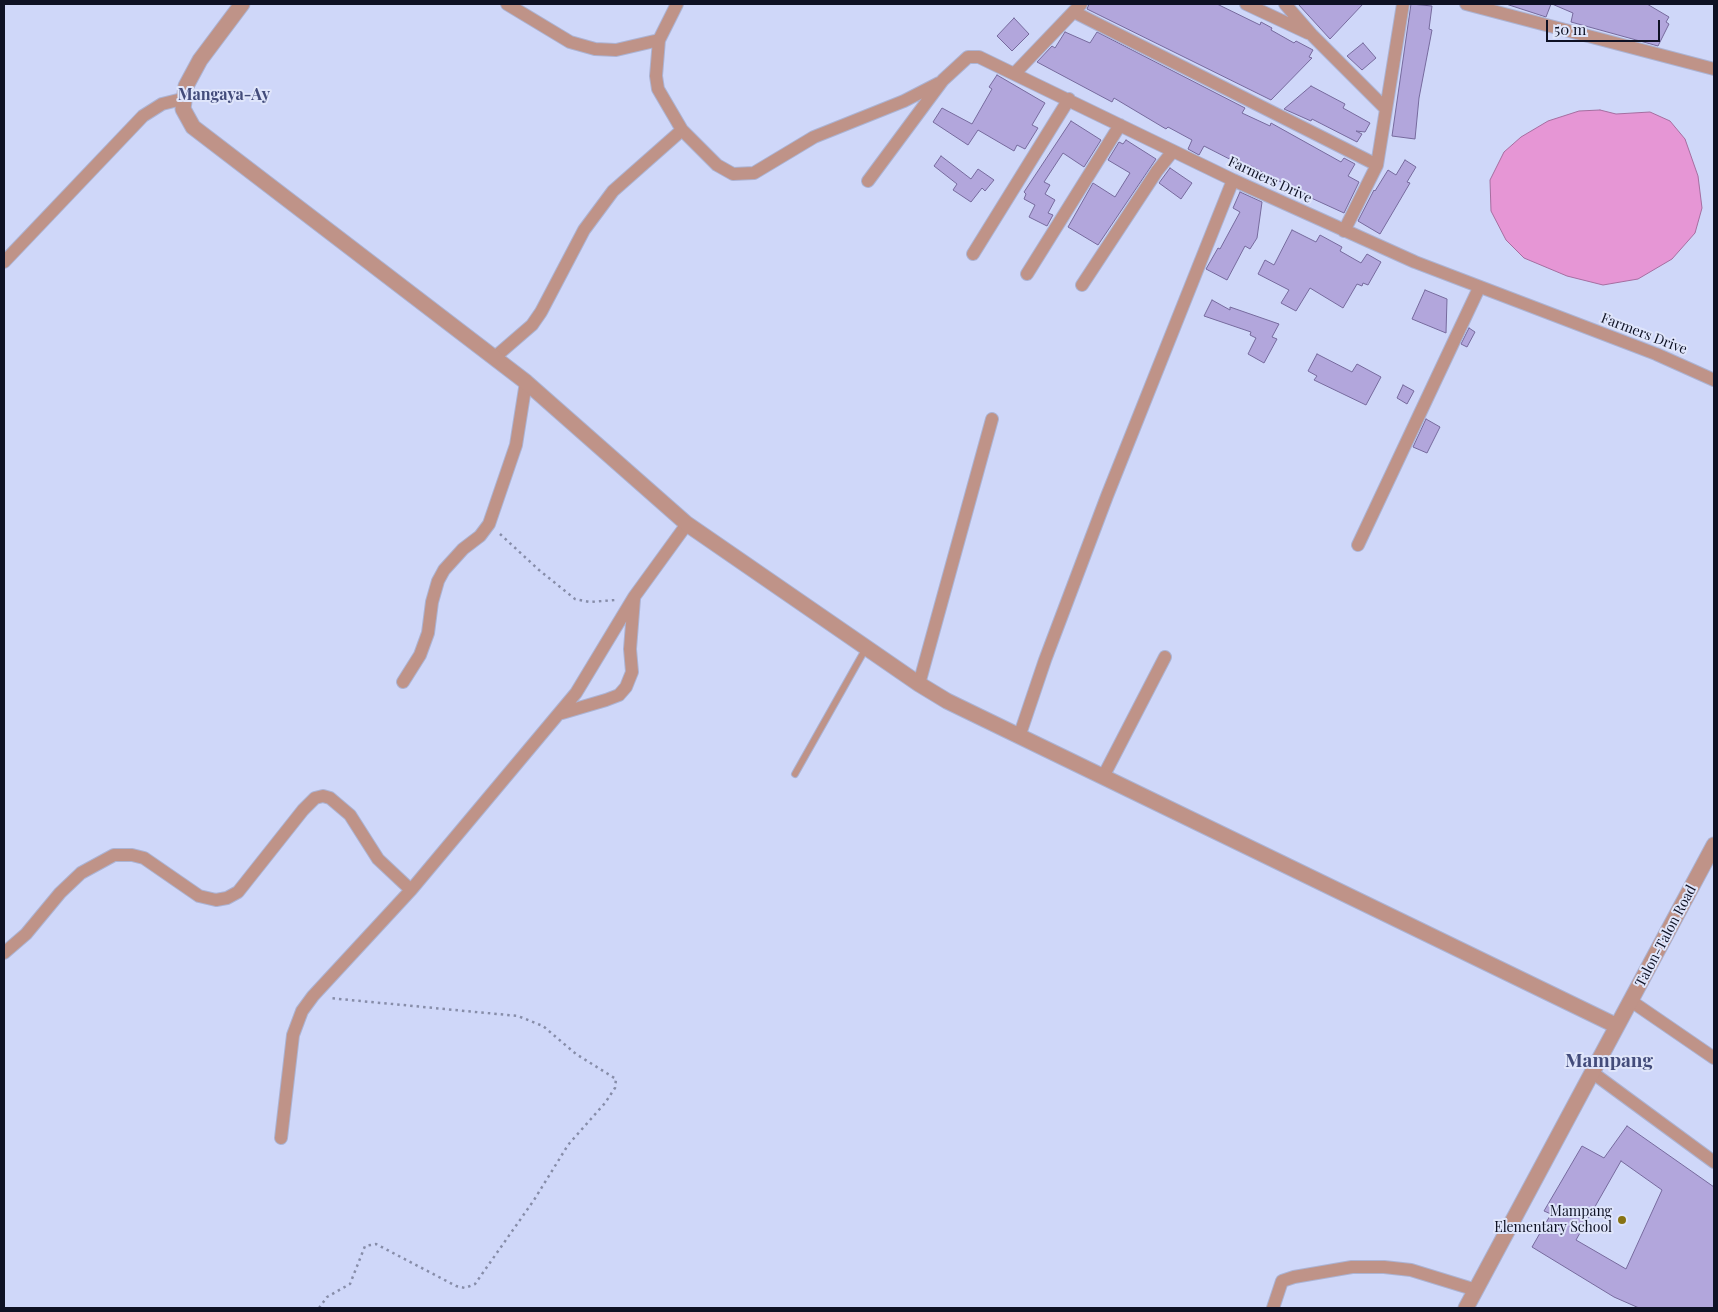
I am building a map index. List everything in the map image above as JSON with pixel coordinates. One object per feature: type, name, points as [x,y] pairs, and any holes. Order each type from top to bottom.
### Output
[{"type":"street","points":[[242,4],[200,60],[186,86],[182,99],[182,110],[193,127],[495,357],[687,524],[866,648],[947,701],[1617,1026]]},
{"type":"street","points":[[507,4],[570,42],[595,49],[616,50],[659,40]]},
{"type":"street","points":[[677,4],[659,40],[656,76],[658,89],[682,130],[718,165],[733,174],[754,173],[814,137],[904,101],[943,80]]},
{"type":"street","points":[[1246,4],[1312,35]]},
{"type":"street","points":[[1285,4],[1312,35],[1386,108]]},
{"type":"street","points":[[1344,231],[1377,164],[1403,4]]},
{"type":"street","points":[[1466,4],[1714,68]]},
{"type":"street","points":[[1015,73],[1078,8],[1377,164]]},
{"type":"street","name":"Farmers Drive","points":[[868,181],[943,80],[968,57],[973,56],[1015,73],[1233,180],[1344,231],[1479,288],[1664,358],[1714,380]]},
{"type":"street","points":[[4,262],[143,116],[162,104],[182,99]]},
{"type":"street","points":[[972,254],[1068,100]]},
{"type":"street","points":[[1027,274],[1120,125]]},
{"type":"street","points":[[495,357],[532,325],[584,230],[613,191],[682,130]]},
{"type":"street","points":[[1082,285],[1157,171],[1173,151]]},
{"type":"street","points":[[1019,737],[1045,660],[1107,496],[1233,180]]},
{"type":"street","points":[[1358,546],[1479,288]]},
{"type":"street","points":[[403,682],[420,655],[428,633],[432,602],[438,581],[444,570],[490,524],[516,445],[526,382]]},
{"type":"street","points":[[919,684],[992,419]]},
{"type":"street","points":[[281,1138],[293,1034],[297,1020],[313,996],[411,890],[560,713],[590,673],[634,597],[687,524]]},
{"type":"street","points":[[560,713],[619,695],[626,687],[632,672],[630,649],[634,597]]},
{"type":"street","points":[[1103,777],[1165,658]]},
{"type":"street","points":[[4,953],[26,934],[60,893],[81,873],[114,855],[132,855],[144,858],[199,896],[216,900],[227,898],[238,892],[314,798],[323,796],[330,798],[350,815],[378,859],[411,890]]},
{"type":"street","name":"Talon-Talon Road","points":[[1466,1308],[1714,845]]},
{"type":"street","points":[[1630,1001],[1714,1058]]},
{"type":"street","points":[[1593,1073],[1714,1162]]},
{"type":"street","points":[[1273,1308],[1282,1281],[1294,1277],[1352,1268],[1384,1267],[1411,1270],[1437,1276],[1476,1290]]},
{"type":"lane","points":[[795,774],[866,648]]},
{"type":"path","points":[[490,524],[539,570],[575,599],[582,602],[600,602],[634,597]]},
{"type":"path","points":[[313,996],[518,1016],[543,1026],[576,1054],[616,1079],[615,1088],[568,1145],[534,1200],[475,1284],[465,1288],[456,1286],[376,1244],[365,1246],[350,1284],[327,1297],[319,1308]]},
{"type":"shaded area","points":[[1600,110],[1616,114],[1650,112],[1670,121],[1685,139],[1698,176],[1702,208],[1695,233],[1672,259],[1638,279],[1603,285],[1567,276],[1524,258],[1506,240],[1491,211],[1490,180],[1504,152],[1521,137],[1548,121],[1579,111]]},
{"type":"building","points":[[1089,4],[1217,4],[1260,25],[1261,22],[1294,43],[1296,41],[1313,50],[1309,57],[1312,58],[1271,100],[1087,9]]},
{"type":"building","points":[[1298,4],[1363,4],[1330,39]]},
{"type":"building","points":[[1411,4],[1432,6],[1429,29],[1432,30],[1419,98],[1415,139],[1392,136]]},
{"type":"building","points":[[1506,4],[1551,4],[1546,17]]},
{"type":"building","points":[[1552,4],[1647,4],[1669,17],[1666,22],[1669,24],[1658,46],[1571,22],[1573,13]]},
{"type":"building","points":[[1014,18],[1029,34],[1012,51],[997,36]]},
{"type":"building","points":[[1065,32],[1090,43],[1097,32],[1245,108],[1242,113],[1270,126],[1271,123],[1341,162],[1344,158],[1355,164],[1348,176],[1359,182],[1344,213],[1309,197],[1251,166],[1249,169],[1204,146],[1199,155],[1188,149],[1192,140],[1168,127],[1166,129],[1114,98],[1112,102],[1037,62],[1052,46],[1055,48]]},
{"type":"building","points":[[1363,43],[1376,58],[1362,70],[1347,56]]},
{"type":"building","points":[[997,75],[1045,103],[1032,125],[1038,128],[1025,149],[1017,145],[1014,151],[978,130],[968,145],[933,122],[942,108],[972,124],[992,89],[989,87]]},
{"type":"building","points":[[1311,86],[1345,104],[1343,108],[1370,123],[1365,132],[1356,131],[1362,134],[1357,142],[1312,119],[1311,121],[1284,109]]},
{"type":"building","points":[[1071,121],[1101,140],[1084,167],[1063,153],[1044,182],[1050,185],[1045,194],[1055,200],[1048,213],[1053,215],[1047,226],[1029,217],[1035,205],[1024,199],[1026,194],[1024,192]]},
{"type":"building","points":[[1126,140],[1156,159],[1098,245],[1068,227],[1093,183],[1115,197],[1130,173],[1108,160],[1119,142],[1123,144]]},
{"type":"building","points":[[941,156],[971,179],[978,169],[994,180],[985,191],[982,188],[971,202],[953,190],[957,184],[934,166]]},
{"type":"building","points":[[1405,160],[1416,167],[1407,182],[1410,183],[1380,234],[1358,221],[1374,190],[1388,170],[1396,175]]},
{"type":"building","points":[[1170,168],[1192,183],[1181,199],[1159,183]]},
{"type":"building","points":[[1240,192],[1262,202],[1257,238],[1250,249],[1245,246],[1227,280],[1206,269],[1218,248],[1220,249],[1240,212],[1233,208]]},
{"type":"building","points":[[1292,230],[1316,242],[1320,235],[1342,247],[1340,251],[1361,263],[1367,254],[1381,262],[1368,285],[1363,283],[1362,286],[1357,284],[1343,308],[1310,288],[1296,311],[1281,303],[1289,290],[1258,274],[1265,260],[1274,265]]},
{"type":"building","points":[[1425,290],[1447,299],[1446,333],[1412,319]]},
{"type":"building","points":[[1212,300],[1230,310],[1230,307],[1279,324],[1272,337],[1277,339],[1264,363],[1248,354],[1256,338],[1250,335],[1251,332],[1204,316]]},
{"type":"building","points":[[1469,328],[1475,332],[1467,347],[1461,344]]},
{"type":"building","points":[[1317,354],[1352,372],[1357,364],[1381,377],[1366,405],[1314,380],[1317,376],[1308,371]]},
{"type":"building","points":[[1403,385],[1414,391],[1407,404],[1397,398]]},
{"type":"building","points":[[1426,419],[1440,427],[1427,453],[1413,447]]},
{"type":"building","name":"Mampang Elementary School","points":[[1627,1126],[1714,1187],[1714,1308],[1639,1308],[1614,1297],[1532,1247],[1551,1214],[1544,1211],[1582,1146],[1604,1158]],"holes":[[[1621,1161],[1662,1190],[1626,1269],[1576,1240]]]},
{"type":"place","name":"Mampang Elementary School","points":[[1622,1220]]},
{"type":"district","name":"Mangaya-Ay","points":[[224,95]]},
{"type":"district","name":"Mampang","points":[[1609,1061]]}]
